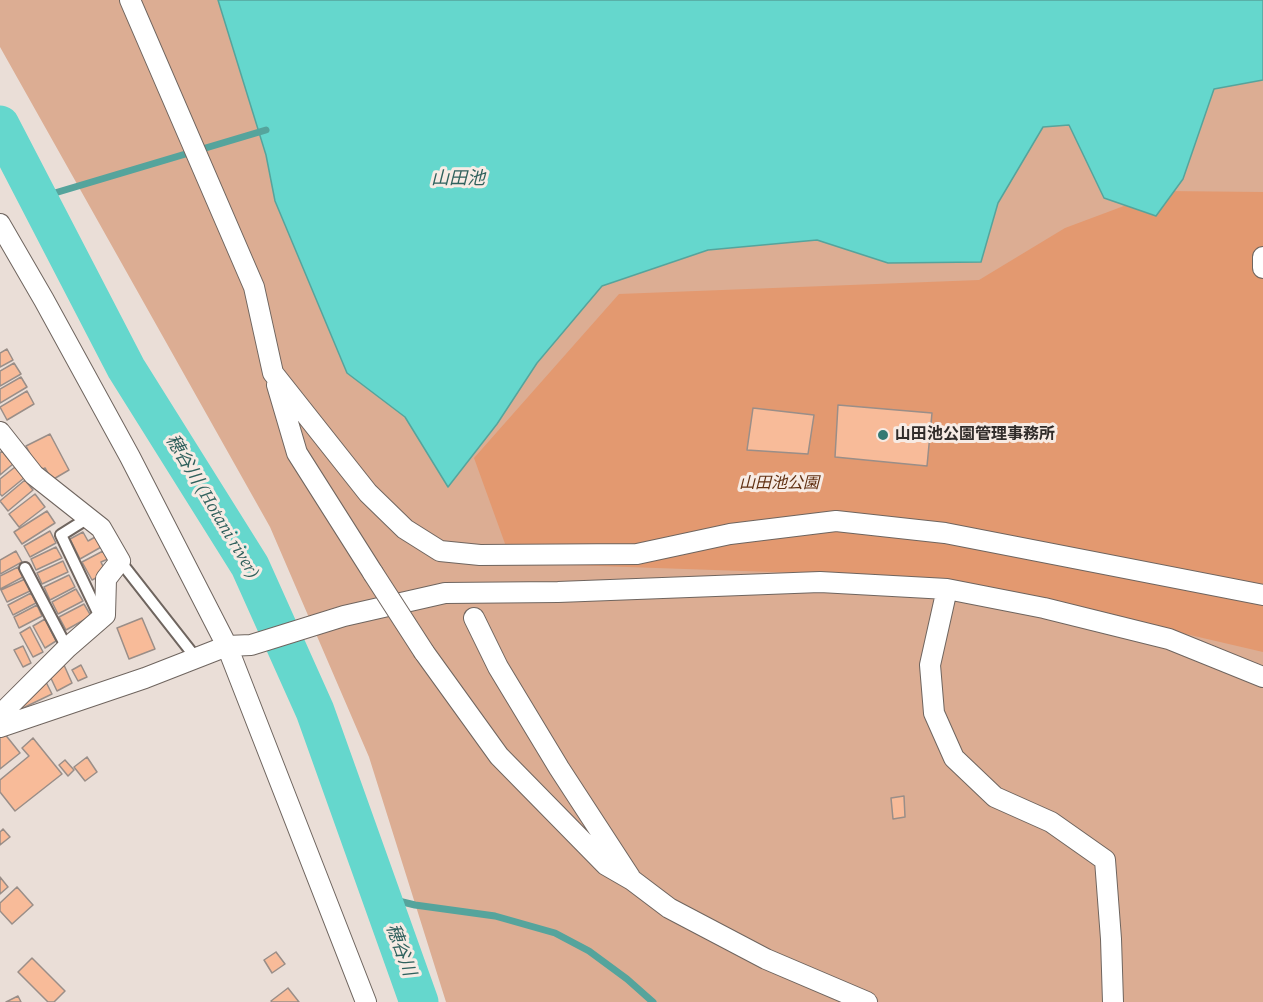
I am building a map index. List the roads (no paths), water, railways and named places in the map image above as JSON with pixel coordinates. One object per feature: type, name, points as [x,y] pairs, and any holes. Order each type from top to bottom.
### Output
[{"type":"street","points":[[130,0],[254,287],[273,373],[297,453],[424,652],[499,756],[606,865],[632,880],[669,908],[766,959],[867,1002]]},
{"type":"street","points":[[0,224],[130,457],[227,646],[366,1002]]},
{"type":"street","points":[[1263,257],[1263,268]]},
{"type":"street","points":[[273,373],[368,494],[405,529],[440,551],[480,555],[637,554],[730,534],[836,521],[945,533],[1263,595]]},
{"type":"street","points":[[0,432],[34,476],[101,528],[120,561],[106,579],[105,615],[67,648],[0,715]]},
{"type":"street","points":[[0,727],[145,678],[227,646],[251,645],[344,616],[445,593],[558,592],[820,582],[948,589],[1044,608],[1169,639],[1263,677]]},
{"type":"street","points":[[948,589],[930,665],[934,713],[954,758],[995,797],[1051,822],[1105,860],[1113,1002]]},
{"type":"street","points":[[474,618],[498,666],[559,768],[632,880]]},
{"type":"lane","points":[[88,518],[61,535],[101,619]]},
{"type":"lane","points":[[120,561],[196,658]]},
{"type":"lane","points":[[25,568],[67,648]]},
{"type":"water","name":"山田池","points":[[218,0],[1263,0],[1263,80],[1214,89],[1183,179],[1156,216],[1104,198],[1069,125],[1043,127],[998,203],[981,262],[888,263],[817,240],[708,250],[602,286],[537,363],[497,424],[448,487],[405,417],[347,373],[275,201],[266,155]]},
{"type":"waterway","name":"穂谷川 (Hotani river)","points":[[0,125],[126,368],[250,566],[315,711],[419,1002]]},
{"type":"waterway","points":[[38,198],[266,130]]},
{"type":"waterway","points":[[382,897],[415,905],[495,916],[555,933],[589,951],[653,1002]]},
{"type":"place","name":"山田池公園管理事務所","points":[[883,435]]},
{"type":"park label","name":"山田池公園","points":[[779,484]]},
{"type":"water label","name":"穂谷川","points":[[400,950]]}]
